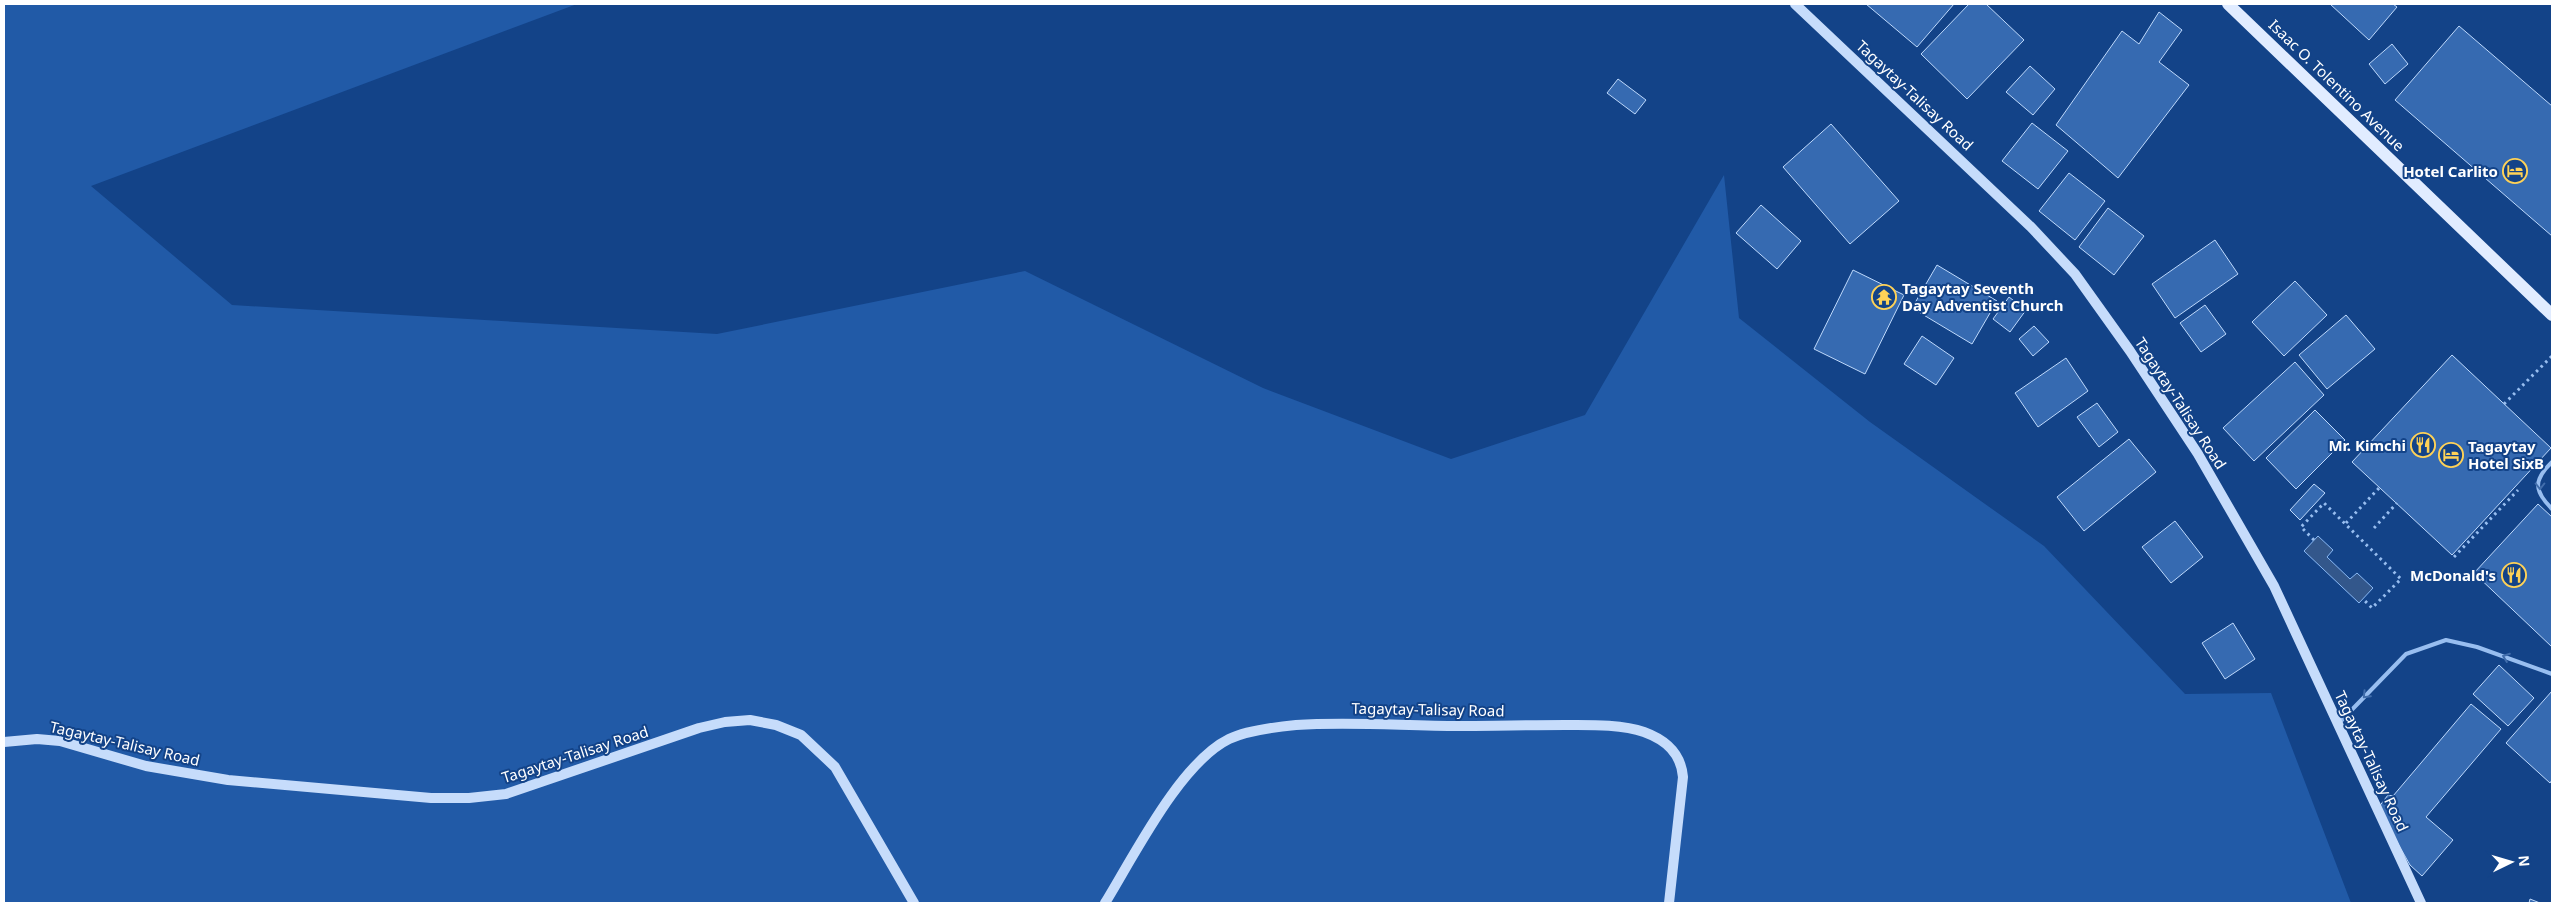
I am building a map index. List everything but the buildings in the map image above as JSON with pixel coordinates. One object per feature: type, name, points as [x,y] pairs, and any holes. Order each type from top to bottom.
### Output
[{"type":"main road","name":"Tagaytay-Talisay Road","points":[[1795,4],[2031,227],[2075,274],[2130,351],[2198,454],[2274,586],[2422,903]]},
{"type":"main road","name":"Isaac O. Tolentino Avenue","points":[[2230,4],[2552,315]]},
{"type":"main road","name":"Tagaytay-Talisay Road","points":[[4,742],[37,739],[60,742],[146,766],[228,780],[431,798],[469,798],[506,794],[699,728],[725,722],[750,720],[776,725],[801,735],[835,767],[914,903]]},
{"type":"main road","name":"Tagaytay-Talisay Road","points":[[1104,903],[1174,792],[1212,749],[1231,739],[1251,733],[1294,725],[1338,723],[1418,726],[1596,725],[1641,731],[1657,737],[1677,755],[1682,765],[1683,777],[1669,903]]},
{"type":"lane","points":[[2552,462],[2540,477],[2538,487],[2541,499],[2552,509]]},
{"type":"lane","points":[[2338,723],[2406,654],[2446,640],[2478,647],[2552,674]]},
{"type":"path","points":[[2504,404],[2552,356]]},
{"type":"path","points":[[2346,524],[2380,488]]},
{"type":"path","points":[[2454,557],[2520,488]]},
{"type":"path","points":[[2314,540],[2301,527],[2324,503],[2401,579],[2372,608],[2363,599]]},
{"type":"path","points":[[2374,528],[2397,503]]},
{"type":"shaded area","points":[[4,4],[577,4],[91,186],[232,305],[717,334],[1025,271],[1263,388],[1451,459],[1585,415],[1724,175],[1739,318],[1870,422],[2044,546],[2185,694],[2271,693],[2351,903],[4,903]]},
{"type":"shaded area","points":[[2318,536],[2333,550],[2327,557],[2350,579],[2357,573],[2373,588],[2359,603],[2304,551]]},
{"type":"place","name":"Hotel Carlito","points":[[2515,171]]},
{"type":"place","name":"Tagaytay Seventh Day Adventist Church","points":[[1884,297]]},
{"type":"place","name":"Mr. Kimchi","points":[[2423,445]]},
{"type":"place","name":"Tagaytay Hotel SixB","points":[[2451,455]]},
{"type":"place","name":"McDonald's","points":[[2514,575]]}]
